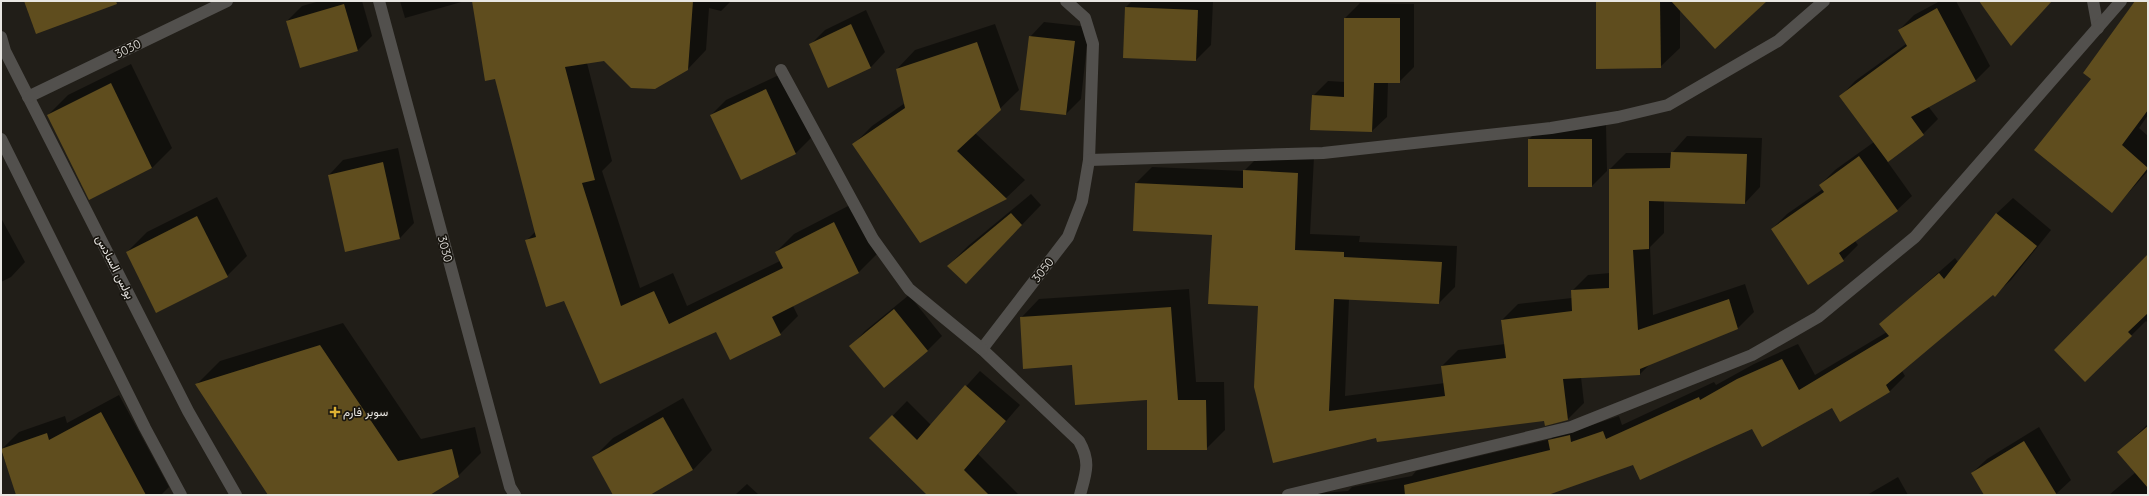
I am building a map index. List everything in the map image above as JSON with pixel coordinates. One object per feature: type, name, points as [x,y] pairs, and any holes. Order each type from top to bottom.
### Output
[{"type":"street","name":"3030","points":[[28,97],[227,1]]},
{"type":"street","name":"3030","points":[[379,1],[510,487],[516,495]]},
{"type":"street","name":"3050","points":[[982,349],[1068,237],[1082,201],[1089,160],[1093,44],[1085,18],[1066,1]]},
{"type":"street","points":[[1089,160],[1323,153],[1551,128],[1618,118],[1668,105],[1778,41],[1824,1]]},
{"type":"street","points":[[2093,1],[2098,28]]},
{"type":"street","points":[[1288,495],[1571,427],[1752,355],[1818,317],[1915,237],[2121,1]]},
{"type":"street","name":"بولس السادس","points":[[1,37],[5,51],[188,411],[236,495]]},
{"type":"street","points":[[781,70],[873,239],[908,289],[982,349],[1079,441],[1085,453],[1087,469],[1080,495]]},
{"type":"street","points":[[1,139],[145,428],[181,495]]},
{"type":"building","points":[[24,1],[116,1],[117,4],[36,34]]},
{"type":"building","points":[[472,1],[693,1],[688,70],[655,89],[631,88],[604,61],[565,67],[595,180],[582,183],[621,306],[654,291],[669,324],[783,268],[775,252],[834,222],[859,273],[772,317],[781,335],[730,360],[716,332],[600,384],[564,301],[546,307],[525,240],[536,237],[495,79],[485,81]]},
{"type":"building","points":[[1596,1],[1660,1],[1661,68],[1596,69]]},
{"type":"building","points":[[1671,1],[1767,1],[1715,49]]},
{"type":"building","points":[[1979,1],[2052,1],[2011,46]]},
{"type":"building","points":[[2135,1],[2148,1],[2148,110],[2122,145],[2148,168],[2112,213],[2034,150],[2091,79],[2083,73]]},
{"type":"building","points":[[344,4],[358,51],[300,68],[286,21]]},
{"type":"building","points":[[1125,7],[1198,10],[1196,61],[1123,58]]},
{"type":"building","points":[[1937,8],[1976,81],[1911,117],[1924,135],[1888,162],[1839,96],[1907,46],[1898,30]]},
{"type":"building","points":[[1344,18],[1400,18],[1400,83],[1374,83],[1372,132],[1310,130],[1312,95],[1344,97]]},
{"type":"building","points":[[851,24],[871,68],[828,88],[809,44]]},
{"type":"building","points":[[1029,36],[1075,41],[1066,115],[1020,110]]},
{"type":"building","points":[[977,42],[1001,110],[957,151],[1007,199],[920,243],[852,144],[905,108],[896,69]]},
{"type":"building","points":[[111,83],[152,168],[89,200],[47,115]]},
{"type":"building","points":[[766,89],[796,154],[741,180],[710,115]]},
{"type":"building","points":[[1528,139],[1592,139],[1592,187],[1528,187]]},
{"type":"building","points":[[1671,152],[1747,154],[1745,204],[1649,201],[1649,249],[1633,250],[1638,330],[1729,299],[1738,329],[1640,369],[1640,375],[1563,379],[1568,420],[1545,426],[1544,421],[1377,442],[1376,438],[1273,463],[1254,387],[1258,306],[1208,304],[1212,235],[1133,231],[1135,183],[1243,188],[1243,170],[1298,173],[1295,250],[1344,252],[1344,257],[1442,262],[1439,304],[1334,299],[1329,411],[1445,396],[1441,366],[1506,358],[1501,320],[1572,311],[1571,290],[1609,288],[1609,169],[1670,168]]},
{"type":"building","points":[[1859,156],[1898,211],[1839,253],[1844,261],[1808,285],[1771,229],[1824,192],[1819,185]]},
{"type":"building","points":[[383,162],[400,239],[345,252],[328,175]]},
{"type":"building","points":[[1011,213],[1022,225],[966,284],[947,266]]},
{"type":"building","points":[[1996,213],[2037,246],[1995,297],[1993,295],[1886,385],[1890,392],[1840,422],[1832,408],[1762,447],[1752,429],[1640,480],[1633,465],[1548,495],[1405,495],[1404,485],[1550,450],[1548,440],[1570,435],[1571,442],[1603,431],[1606,439],[1699,397],[1700,400],[1737,379],[1782,359],[1799,390],[1889,336],[1879,324],[1939,273],[1944,279]]},
{"type":"building","points":[[197,216],[228,277],[156,313],[126,252]]},
{"type":"building","points":[[2148,254],[2148,313],[2128,332],[2132,336],[2085,382],[2054,350]]},
{"type":"building","points":[[1171,307],[1178,400],[1206,400],[1207,450],[1147,450],[1147,400],[1075,405],[1072,365],[1023,369],[1020,317]]},
{"type":"building","points":[[894,309],[928,351],[884,388],[849,346]]},
{"type":"building","points":[[320,345],[398,461],[452,449],[459,477],[430,495],[268,495],[195,384]]},
{"type":"building","points":[[965,385],[1006,421],[964,470],[989,495],[927,495],[869,438],[892,415],[917,440]]},
{"type":"building","points":[[101,412],[146,495],[16,495],[1,449],[47,433],[49,440]]},
{"type":"building","points":[[663,417],[693,470],[650,495],[613,495],[592,457]]},
{"type":"building","points":[[2148,426],[2148,488],[2117,452]]},
{"type":"building","points":[[2024,441],[2057,495],[1984,495],[1971,473]]},
{"type":"place","name":"سوبر فارم","points":[[335,412]]}]
